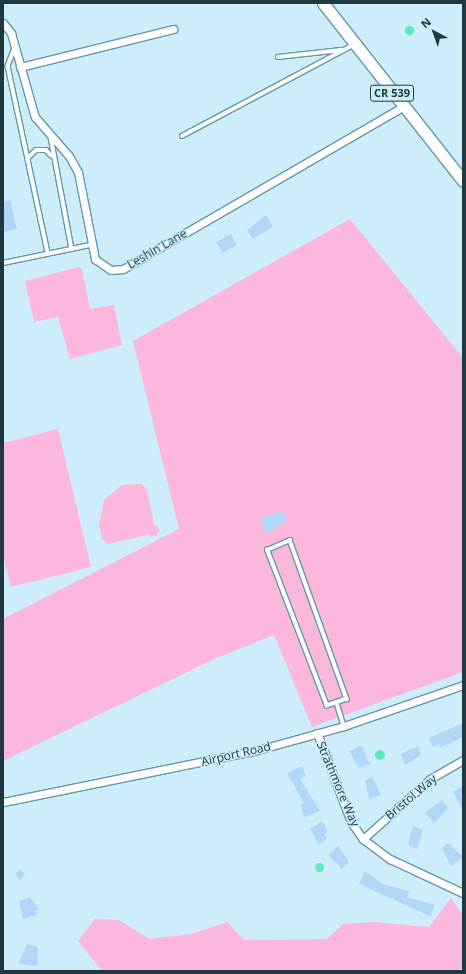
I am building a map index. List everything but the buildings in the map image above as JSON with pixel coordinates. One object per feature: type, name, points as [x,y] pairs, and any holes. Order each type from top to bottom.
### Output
[{"type":"main road","name":"CR 539","points":[[324,4],[349,47],[403,107],[463,181]]},
{"type":"street","name":"Leshin Lane","points":[[3,23],[11,33],[35,117],[51,138],[69,156],[78,172],[91,245],[99,264],[111,270],[123,269],[403,107]]},
{"type":"street","points":[[20,67],[172,29]]},
{"type":"street","name":"Airport Road","points":[[3,802],[214,760],[344,726],[463,685]]},
{"type":"street","name":"Strathmore Way","points":[[317,733],[351,822],[363,839],[390,859],[463,893]]},
{"type":"street","name":"Bristol Way","points":[[363,839],[430,779],[463,760]]},
{"type":"lane","points":[[15,47],[8,66],[48,253]]},
{"type":"lane","points":[[278,57],[349,47]]},
{"type":"lane","points":[[182,136],[349,47]]},
{"type":"lane","points":[[51,138],[52,156],[72,249]]},
{"type":"lane","points":[[28,158],[36,150],[46,150],[52,156]]},
{"type":"lane","points":[[3,263],[91,245]]},
{"type":"lane","points":[[290,540],[347,699],[337,703],[327,706],[267,550],[290,540]]},
{"type":"lane","points":[[337,703],[344,726]]},
{"type":"shaded area","points":[[409,25],[414,30],[409,35],[404,30]]},
{"type":"shaded area","points":[[350,219],[463,358],[463,672],[312,727],[274,635],[212,660],[3,761],[3,619],[179,529],[133,341]]},
{"type":"shaded area","points":[[79,267],[82,269],[90,309],[114,305],[122,345],[70,359],[58,317],[34,322],[25,281]]},
{"type":"shaded area","points":[[58,429],[91,567],[11,587],[3,554],[3,443]]},
{"type":"shaded area","points":[[142,484],[147,490],[154,524],[160,530],[155,537],[147,535],[108,544],[102,539],[99,525],[104,500],[122,485]]},
{"type":"shaded area","points":[[378,750],[382,750],[385,755],[382,760],[378,760],[375,757],[375,753]]},
{"type":"shaded area","points":[[319,862],[324,867],[319,872],[314,867]]},
{"type":"shaded area","points":[[451,898],[463,916],[463,968],[454,971],[102,971],[78,941],[95,919],[119,920],[149,939],[191,934],[227,922],[244,940],[327,939],[343,924],[372,922],[429,927]]}]
